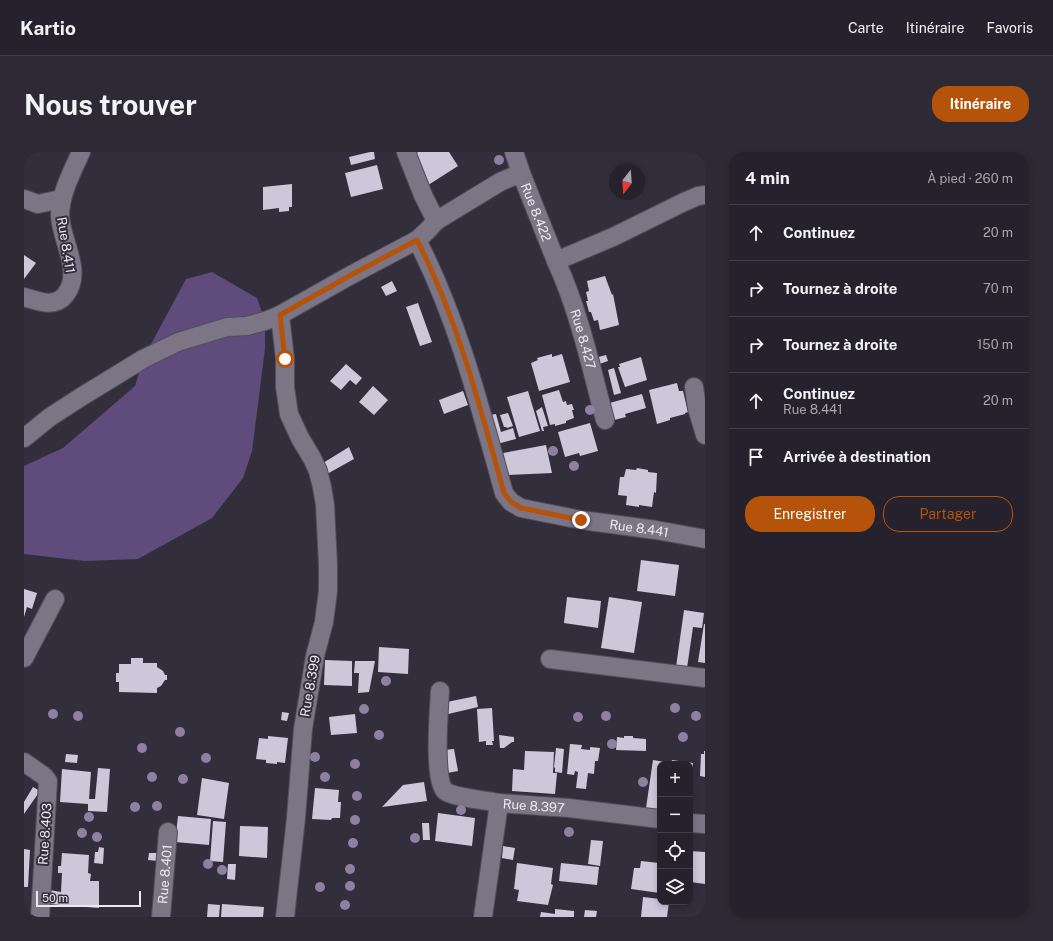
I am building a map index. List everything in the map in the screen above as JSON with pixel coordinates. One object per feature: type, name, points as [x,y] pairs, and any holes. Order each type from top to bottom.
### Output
[{"type":"street","name":"Rue 8.411","points":[[24,297],[43,303],[54,303],[64,298],[71,285],[72,275],[70,255],[60,218],[61,199],[81,152]]},
{"type":"street","points":[[406,152],[436,221]]},
{"type":"street","points":[[514,152],[521,173]]},
{"type":"street","name":"Rue 8.422","points":[[24,438],[50,417],[133,365],[172,345],[227,327],[247,326],[266,321],[280,315],[417,240],[428,231],[436,221],[500,182],[521,173],[556,261]]},
{"type":"street","points":[[556,261],[613,237],[684,202],[698,196],[705,195]]},
{"type":"street","points":[[24,198],[38,204],[61,199]]},
{"type":"street","name":"Rue 8.441","points":[[417,240],[443,297],[473,381],[504,493],[511,502],[521,508],[705,539]]},
{"type":"street","name":"Rue 8.427","points":[[556,261],[574,308],[605,420]]},
{"type":"street","name":"Rue 8.399","points":[[280,315],[285,359],[285,387],[289,414],[318,471],[325,505],[328,565],[328,591],[324,622],[315,656],[303,729],[296,818],[285,917]]},
{"type":"street","points":[[694,387],[696,408],[705,435]]},
{"type":"street","points":[[24,658],[55,599]]},
{"type":"street","points":[[550,659],[705,678]]},
{"type":"street","points":[[440,690],[438,749],[440,786],[446,792],[454,795],[500,803]]},
{"type":"street","name":"Rue 8.403","points":[[24,762],[44,776],[48,781],[40,917]]},
{"type":"street","name":"Rue 8.397","points":[[482,917],[500,803],[569,808],[657,819]]},
{"type":"street","points":[[693,822],[705,824]]},
{"type":"street","name":"Rue 8.401","points":[[161,917],[168,832]]},
{"type":"shaded area","points":[[212,272],[257,298],[265,321],[265,349],[252,451],[243,478],[212,518],[138,559],[85,561],[24,554],[24,466],[63,448],[135,386],[143,359],[186,279]]},
{"type":"building","points":[[374,152],[375,159],[351,165],[349,157]]},
{"type":"building","points":[[418,152],[449,152],[458,166],[422,189],[415,154]]},
{"type":"building","points":[[377,165],[383,189],[351,197],[345,173]]},
{"type":"building","points":[[292,184],[292,207],[289,207],[289,211],[279,212],[279,208],[263,210],[263,187]]},
{"type":"building","points":[[24,255],[36,263],[24,279]]},
{"type":"building","points":[[605,276],[612,295],[613,294],[619,325],[600,330],[598,320],[594,321],[591,312],[589,312],[586,301],[588,301],[586,292],[589,291],[587,281]]},
{"type":"building","points":[[392,281],[397,291],[386,296],[381,287]]},
{"type":"building","points":[[418,303],[432,342],[420,346],[406,307]]},
{"type":"building","points":[[552,354],[552,357],[562,354],[570,382],[539,391],[531,363],[538,360],[537,358]]},
{"type":"building","points":[[606,355],[608,361],[594,366],[591,359]]},
{"type":"building","points":[[641,357],[647,380],[625,387],[618,367],[620,367],[619,364]]},
{"type":"building","points":[[346,364],[362,378],[356,385],[350,380],[341,390],[330,381]]},
{"type":"building","points":[[614,368],[621,393],[614,395],[608,370]]},
{"type":"building","points":[[677,383],[679,391],[683,391],[688,412],[657,424],[649,390]]},
{"type":"building","points":[[373,386],[388,400],[374,415],[359,402]]},
{"type":"building","points":[[559,390],[563,402],[566,401],[567,405],[572,404],[574,418],[566,421],[566,423],[555,426],[555,424],[550,425],[542,395]]},
{"type":"building","points":[[463,391],[468,405],[444,414],[439,400]]},
{"type":"building","points":[[528,391],[540,431],[519,437],[507,397]]},
{"type":"building","points":[[642,394],[646,408],[625,414],[626,417],[610,421],[606,404]]},
{"type":"building","points":[[542,407],[548,426],[543,427],[544,431],[542,431],[536,411]]},
{"type":"building","points":[[508,413],[513,426],[507,428],[504,427],[500,415]]},
{"type":"building","points":[[496,414],[501,432],[513,428],[516,439],[497,444],[490,415]]},
{"type":"building","points":[[590,423],[598,451],[580,456],[579,453],[565,457],[558,432]]},
{"type":"building","points":[[546,445],[552,473],[508,475],[503,453]]},
{"type":"building","points":[[349,447],[354,459],[327,474],[323,463]]},
{"type":"building","points":[[637,468],[648,470],[648,472],[657,473],[656,493],[654,492],[652,507],[626,505],[627,496],[618,495],[620,477],[624,477],[626,469],[636,470]]},
{"type":"building","points":[[641,560],[679,565],[675,596],[637,591]]},
{"type":"building","points":[[24,589],[37,593],[32,609],[27,607],[24,617]]},
{"type":"building","points":[[567,597],[601,601],[598,628],[564,623]]},
{"type":"building","points":[[609,597],[642,602],[634,653],[601,648]]},
{"type":"building","points":[[684,610],[704,613],[702,628],[693,627],[686,675],[675,674]]},
{"type":"building","points":[[705,624],[705,663],[698,662]]},
{"type":"building","points":[[379,647],[409,649],[408,674],[378,672]]},
{"type":"building","points":[[131,658],[143,658],[143,663],[157,663],[157,667],[163,671],[165,675],[167,675],[167,680],[165,680],[161,686],[157,688],[157,693],[119,692],[119,682],[116,682],[116,673],[119,673],[119,664],[131,664]]},
{"type":"building","points":[[325,660],[352,661],[352,686],[324,685]]},
{"type":"building","points":[[355,661],[375,661],[369,692],[358,693],[359,673],[354,673]]},
{"type":"building","points":[[476,696],[478,707],[444,715],[442,703]]},
{"type":"building","points":[[492,708],[494,741],[492,741],[493,745],[486,745],[486,741],[479,742],[477,709]]},
{"type":"building","points":[[282,712],[289,713],[287,721],[281,720]]},
{"type":"building","points":[[355,714],[357,733],[331,735],[329,717]]},
{"type":"building","points":[[499,735],[514,737],[514,742],[504,748],[500,748]]},
{"type":"building","points":[[268,736],[288,738],[285,763],[266,763],[266,760],[256,759],[259,738],[268,739]]},
{"type":"building","points":[[624,736],[633,736],[633,738],[646,739],[646,751],[616,750],[617,737],[624,738]]},
{"type":"building","points":[[570,744],[582,745],[581,749],[590,750],[590,747],[600,748],[598,761],[595,761],[594,774],[588,773],[586,789],[576,788],[578,772],[575,771],[574,775],[567,774]]},
{"type":"building","points":[[556,748],[564,749],[562,773],[555,772],[554,767]]},
{"type":"building","points":[[454,749],[458,771],[442,774],[443,750]]},
{"type":"building","points":[[525,751],[554,752],[553,773],[557,773],[555,794],[512,791],[513,769],[524,770]]},
{"type":"building","points":[[704,751],[705,777],[700,776],[701,754],[704,754]]},
{"type":"building","points":[[66,754],[78,755],[77,763],[65,762]]},
{"type":"building","points":[[653,760],[659,761],[657,761],[657,810],[646,808]]},
{"type":"building","points":[[98,768],[110,769],[107,812],[88,811],[88,804],[60,802],[62,769],[91,772],[89,799],[95,799]]},
{"type":"building","points":[[202,778],[229,783],[224,819],[197,815]]},
{"type":"building","points":[[424,782],[427,801],[382,807],[403,785]]},
{"type":"building","points":[[33,787],[40,791],[24,814],[24,802]]},
{"type":"building","points":[[315,788],[339,790],[338,802],[341,802],[340,818],[332,818],[331,820],[312,819]]},
{"type":"building","points":[[438,813],[475,818],[472,846],[435,841]]},
{"type":"building","points":[[178,816],[211,819],[209,845],[175,842]]},
{"type":"building","points":[[213,821],[226,822],[223,862],[210,861]]},
{"type":"building","points":[[422,823],[429,823],[430,840],[423,840]]},
{"type":"building","points":[[240,826],[268,827],[267,858],[239,856]]},
{"type":"building","points":[[591,840],[603,841],[600,866],[588,864]]},
{"type":"building","points":[[503,846],[515,848],[513,860],[502,858]]},
{"type":"building","points":[[99,847],[104,848],[103,864],[94,863],[95,852],[98,852]]},
{"type":"building","points":[[24,849],[30,850],[28,887],[24,887]]},
{"type":"building","points":[[693,851],[705,852],[705,884],[693,882]]},
{"type":"building","points":[[62,853],[89,855],[88,873],[91,874],[90,881],[99,881],[99,908],[48,904],[49,890],[61,892],[62,873],[58,873],[58,866],[61,866]]},
{"type":"building","points":[[149,853],[158,853],[158,861],[148,860]]},
{"type":"building","points":[[641,861],[657,863],[657,893],[631,889],[634,868],[640,868]]},
{"type":"building","points":[[517,863],[553,868],[551,884],[553,885],[548,905],[517,901],[519,890],[514,889]]},
{"type":"building","points":[[561,863],[599,867],[597,885],[559,881]]},
{"type":"building","points":[[228,864],[236,864],[235,880],[227,879]]},
{"type":"building","points":[[643,897],[657,899],[657,905],[669,905],[667,917],[641,917]]},
{"type":"building","points":[[208,904],[220,905],[219,917],[207,917]]},
{"type":"building","points":[[222,904],[264,907],[263,917],[221,917]]},
{"type":"building","points":[[555,909],[574,911],[574,917],[540,917],[541,912],[555,914]]},
{"type":"building","points":[[585,910],[597,911],[596,917],[584,917]]},
{"type":"route","points":[[285,359],[280,315],[417,240],[443,297],[473,381],[504,493],[511,502],[521,508],[581,520]]}]
